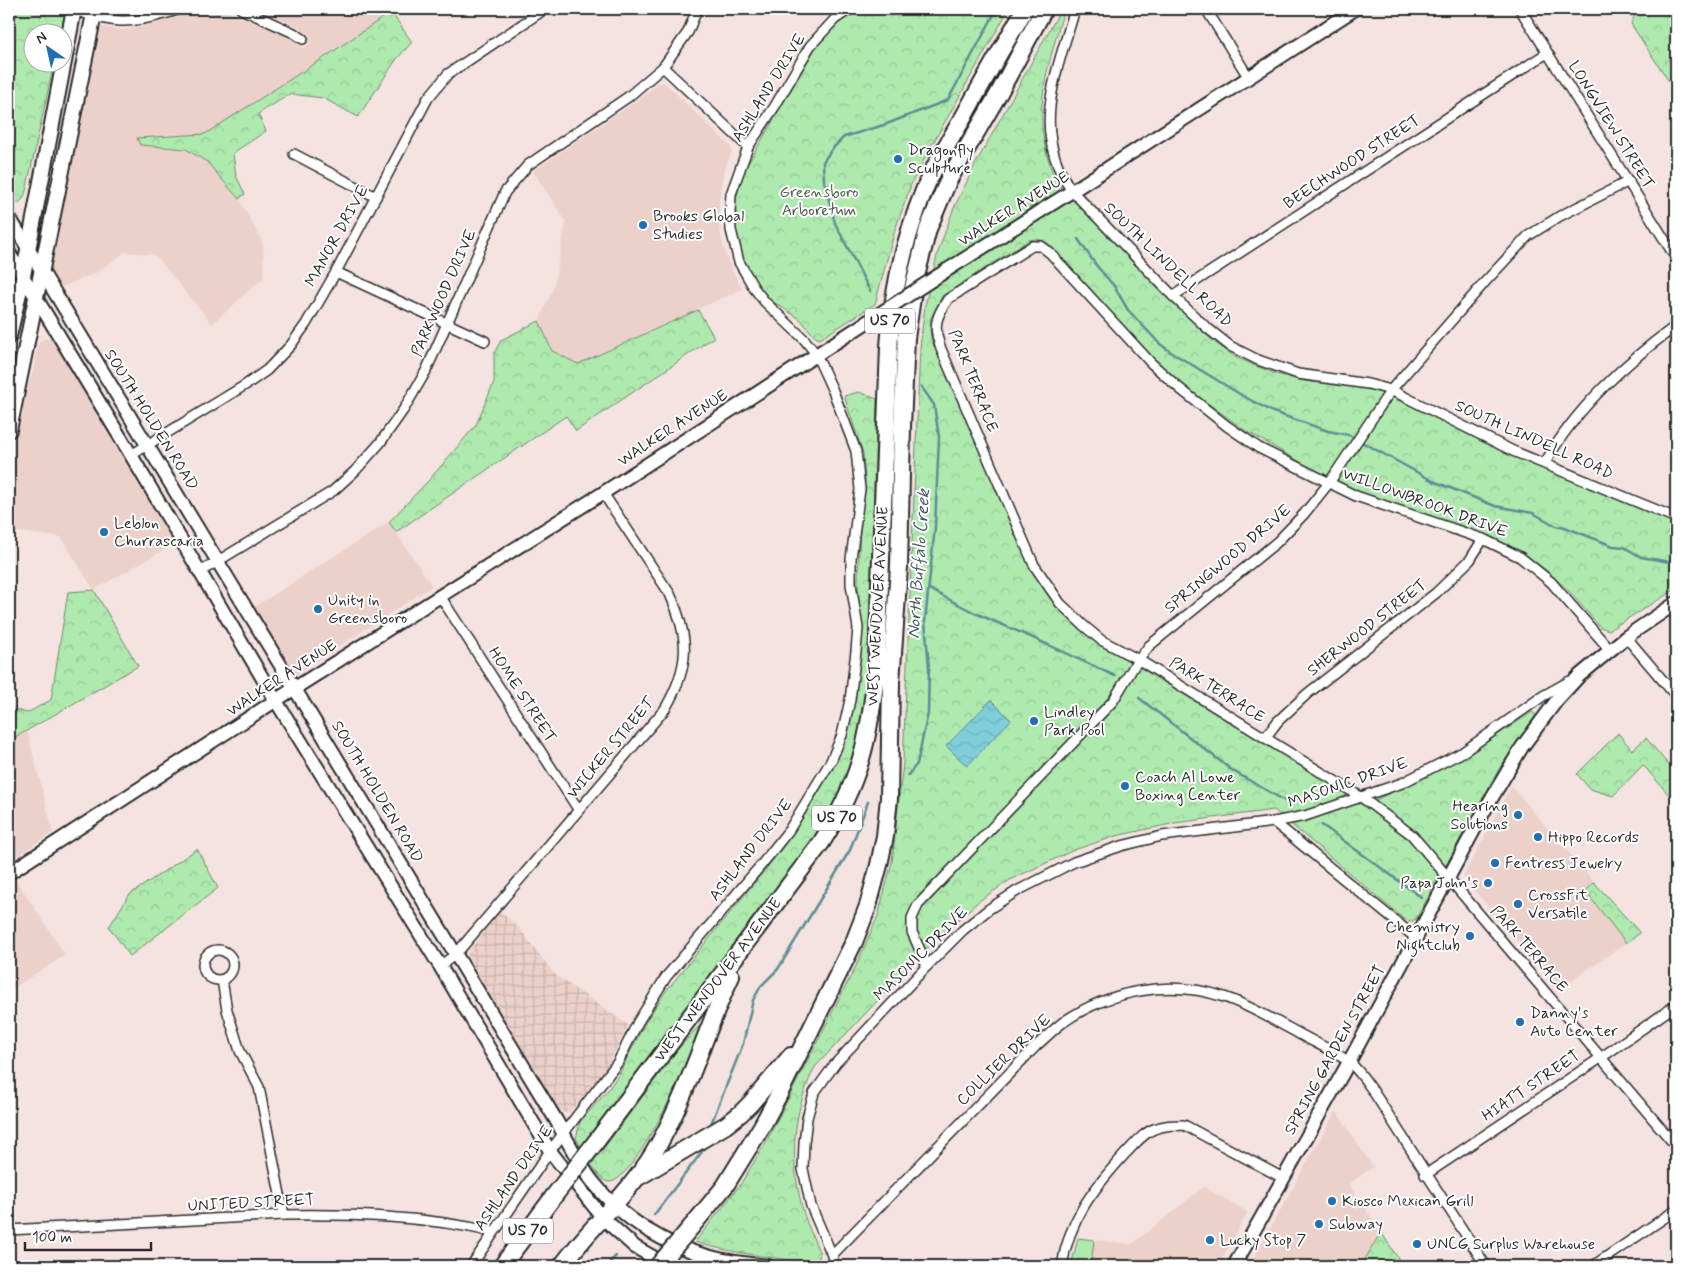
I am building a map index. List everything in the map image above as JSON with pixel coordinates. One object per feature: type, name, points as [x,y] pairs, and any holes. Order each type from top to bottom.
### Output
[{"type":"highway","name":"WEST WENDOVER AVENUE","points":[[502,1266],[743,948],[829,831],[845,803],[861,762],[873,708],[878,664],[889,347],[891,312],[900,264],[917,209],[942,153],[1025,9]]},
{"type":"highway","name":"WEST WENDOVER AVENUE","points":[[658,1266],[724,1186],[753,1142],[778,1096],[854,942],[868,906],[885,836],[889,798],[891,682],[899,567],[902,426],[909,310],[920,255],[948,181],[999,93],[1044,9]]},
{"type":"highway","points":[[556,1266],[566,1260],[638,1177],[670,1124],[714,1013],[743,948]]},
{"type":"highway","points":[[638,1177],[726,1125],[740,1114],[752,1103],[805,1039]]},
{"type":"main road","name":"WALKER AVENUE","points":[[9,873],[295,688],[604,493],[816,354],[1355,9]]},
{"type":"main road","points":[[9,336],[23,276],[74,10]]},
{"type":"main road","points":[[9,430],[94,12]]},
{"type":"main road","name":"SOUTH HOLDEN ROAD","points":[[9,217],[564,1133],[608,1211],[669,1242],[694,1252],[712,1258],[768,1266]]},
{"type":"main road","name":"SOUTH HOLDEN ROAD","points":[[9,253],[276,701],[440,966],[550,1151],[608,1211],[636,1247],[669,1266]]},
{"type":"main road","name":"SPRING GARDEN STREET","points":[[1234,1266],[1349,1062],[1509,767],[1558,700],[1579,676],[1626,637],[1676,603]]},
{"type":"street","points":[[74,10],[94,12],[122,21],[137,20],[180,9]]},
{"type":"street","points":[[241,9],[304,39]]},
{"type":"street","name":"MANOR DRIVE","points":[[131,455],[267,370],[306,324],[336,272],[428,98],[448,74],[544,9]]},
{"type":"street","name":"PARKWOOD DRIVE","points":[[200,572],[333,491],[355,471],[380,443],[404,409],[426,371],[505,192],[528,165],[628,97],[663,67],[688,32],[697,9]]},
{"type":"street","name":"ASHLAND DRIVE","points":[[471,1266],[550,1151],[618,1062],[642,1015],[666,978],[762,864],[788,830],[831,761],[842,735],[850,700],[858,628],[851,584],[851,559],[860,489],[856,451],[833,391],[816,354],[804,339],[765,302],[754,288],[739,262],[731,230],[731,194],[748,147],[775,106],[810,46],[835,19],[850,9]]},
{"type":"street","name":"SOUTH LINDELL ROAD","points":[[1075,9],[1051,90],[1049,109],[1056,162],[1072,191],[1173,296],[1206,327],[1230,346],[1258,360],[1298,374],[1368,384],[1391,390],[1498,443],[1676,518]]},
{"type":"street","points":[[1206,9],[1249,78]]},
{"type":"street","name":"LONGVIEW STREET","points":[[1520,9],[1676,258]]},
{"type":"street","name":"BEECHWOOD STREET","points":[[1173,296],[1547,53]]},
{"type":"street","points":[[663,67],[748,147]]},
{"type":"street","points":[[294,154],[376,197]]},
{"type":"street","name":"SPRINGWOOD DRIVE","points":[[927,966],[912,932],[912,918],[918,905],[929,892],[1113,701],[1150,646],[1277,542],[1304,514],[1329,483],[1391,390],[1507,257],[1528,236],[1560,216],[1629,181]]},
{"type":"street","name":"PARK TERRACE","points":[[1060,264],[1040,246],[1032,246],[948,299],[939,312],[936,325],[937,337],[1034,565],[1060,603],[1101,640],[1139,660],[1361,797],[1412,834],[1676,1146]]},
{"type":"street","name":"WILLOWBROOK DRIVE","points":[[1060,264],[1151,363],[1179,388],[1228,426],[1260,448],[1364,499],[1483,539],[1520,557],[1551,582],[1610,650]]},
{"type":"street","points":[[336,272],[485,341]]},
{"type":"street","points":[[1545,463],[1580,414],[1629,363],[1676,326]]},
{"type":"street","name":"WICKER STREET","points":[[440,966],[456,954],[665,709],[674,692],[684,662],[682,627],[670,594],[604,493]]},
{"type":"street","name":"SHERWOOD STREET","points":[[1265,738],[1278,721],[1307,694],[1436,593],[1470,560],[1483,539]]},
{"type":"street","name":"HOME STREET","points":[[440,596],[578,810]]},
{"type":"street","points":[[1626,637],[1676,696]]},
{"type":"street","name":"MASONIC DRIVE","points":[[834,1266],[832,1255],[811,1206],[803,1169],[807,1118],[814,1093],[826,1075],[962,930],[989,909],[1018,891],[1074,862],[1121,846],[1162,836],[1274,822],[1305,816],[1402,783],[1463,752],[1543,696],[1579,676]]},
{"type":"street","points":[[1274,822],[1416,938]]},
{"type":"street","points":[[222,980],[228,1010],[240,1051],[259,1087],[284,1214]]},
{"type":"street","name":"COLLIER DRIVE","points":[[832,1255],[1036,1046],[1061,1024],[1087,1008],[1112,998],[1149,989],[1175,987],[1199,990],[1226,997],[1258,1011],[1349,1062],[1362,1075],[1486,1266]]},
{"type":"street","name":"HIATT STREET","points":[[1425,1174],[1602,1057],[1676,1005]]},
{"type":"street","points":[[1062,1266],[1069,1235],[1083,1206],[1100,1181],[1134,1144],[1151,1129],[1166,1125],[1184,1125],[1282,1178]]},
{"type":"street","points":[[1593,1266],[1676,1210]]},
{"type":"street","name":"UNITED STREET","points":[[9,1230],[284,1214],[320,1214],[398,1218],[494,1232]]},
{"type":"shaded area","points":[[256,9],[396,9],[322,59],[204,134],[138,138],[140,145],[186,149],[207,162],[239,199],[263,243],[264,277],[212,324],[155,255],[125,252],[97,272],[62,287],[50,270],[49,265],[95,33],[101,27],[123,30],[199,11],[214,10],[230,13],[284,35],[305,48],[311,43],[300,27]]},
{"type":"shaded area","name":"Brooks Global Studies","points":[[664,82],[731,147],[732,151],[723,174],[719,200],[719,227],[724,249],[742,289],[578,364],[552,351],[539,321],[554,286],[566,222],[533,171],[642,97],[659,83]]},
{"type":"shaded area","points":[[48,338],[54,342],[174,544],[94,590],[61,537],[9,531],[9,464],[21,403],[32,375],[38,343]]},
{"type":"shaded area","points":[[389,522],[432,586],[296,674],[254,607]]},
{"type":"shaded area","points":[[27,731],[53,832],[9,861],[9,741]]},
{"type":"shaded area","points":[[1511,786],[1594,882],[1585,891],[1626,943],[1559,989],[1464,878]]},
{"type":"shaded area","points":[[16,880],[65,955],[9,991],[9,885]]},
{"type":"shaded area","points":[[500,911],[520,929],[554,974],[628,1025],[608,1065],[570,1112],[564,1113],[560,1111],[467,957],[468,952]]},
{"type":"shaded area","points":[[1336,1111],[1373,1167],[1349,1184],[1381,1232],[1361,1266],[1249,1266]]},
{"type":"shaded area","points":[[1204,1187],[1248,1212],[1218,1266],[1091,1266],[1094,1240],[1132,1244]]},
{"type":"green space","points":[[9,9],[66,9],[63,22],[22,22],[22,72],[52,72],[24,197],[15,204],[9,201]]},
{"type":"green space","name":"Greensboro Arboretum","points":[[859,9],[1009,9],[912,182],[895,230],[875,304],[820,339],[815,337],[800,319],[769,299],[758,285],[742,257],[736,229],[736,200],[743,172],[819,42],[831,29]]},
{"type":"green space","points":[[1061,9],[1064,9],[1051,55],[1043,96],[1043,137],[1048,159],[1057,183],[1168,299],[1214,342],[1235,357],[1273,373],[1303,381],[1376,391],[1523,459],[1669,520],[1676,524],[1676,589],[1609,630],[1600,627],[1568,590],[1522,552],[1491,537],[1390,504],[1316,471],[1246,431],[1162,367],[1049,244],[1042,240],[1029,240],[942,296],[931,318],[931,339],[970,423],[1020,546],[1037,578],[1056,604],[1101,644],[1365,805],[1466,756],[1532,712],[1536,715],[1499,769],[1416,919],[1412,921],[1405,920],[1274,810],[1175,823],[1116,836],[1074,850],[1010,880],[979,901],[933,942],[815,1067],[801,1103],[797,1121],[795,1157],[799,1195],[820,1254],[818,1260],[812,1263],[753,1255],[695,1242],[740,1185],[765,1144],[856,966],[878,916],[892,862],[903,763],[920,348],[925,305],[938,252],[953,210],[976,163]]},
{"type":"green space","points":[[1637,9],[1676,9],[1676,83],[1672,86],[1631,24]]},
{"type":"green space","points":[[391,12],[412,42],[396,60],[358,117],[323,98],[290,94],[258,114],[266,131],[233,153],[236,176],[245,194],[239,199],[207,162],[186,149],[140,145],[137,138],[205,134]]},
{"type":"green space","points":[[698,310],[714,337],[576,431],[566,416],[396,532],[389,522],[429,480],[476,425],[494,382],[494,354],[501,340],[539,321],[552,351],[578,364]]},
{"type":"green space","points":[[859,392],[877,399],[869,632],[863,718],[845,781],[814,839],[581,1147],[576,1138],[580,1122],[619,1074],[646,1021],[666,991],[778,854],[800,822],[820,790],[849,730],[856,693],[861,630],[858,583],[860,515],[865,482],[863,453],[844,396]]},
{"type":"green space","points":[[94,590],[138,666],[9,741],[9,708],[27,713],[51,700],[68,592]]},
{"type":"green space","points":[[1618,733],[1632,750],[1646,738],[1676,774],[1676,803],[1643,765],[1613,796],[1590,789],[1577,774]]},
{"type":"green space","points":[[197,849],[218,888],[130,956],[109,927],[129,895]]},
{"type":"green space","points":[[1594,882],[1640,933],[1626,943],[1585,891]]},
{"type":"green space","points":[[698,1027],[704,1030],[648,1140],[621,1176],[607,1182],[599,1176],[591,1165],[679,1048]]},
{"type":"green space","points":[[1381,1232],[1403,1266],[1361,1266]]},
{"type":"green space","points":[[1078,1238],[1094,1240],[1091,1266],[1071,1266]]},
{"type":"water","points":[[991,700],[1011,720],[967,766],[946,746]]},
{"type":"waterway","points":[[9,98],[14,52],[12,33],[15,9]]},
{"type":"waterway","name":"North Buffalo Creek","points":[[870,291],[835,223],[824,181],[823,162],[844,137],[884,125],[948,100],[997,9]]},
{"type":"waterway","points":[[1078,239],[1096,265],[1114,286],[1128,310],[1160,344],[1243,396],[1273,412],[1328,431],[1349,435],[1433,481],[1495,506],[1533,513],[1558,527],[1562,526],[1613,546],[1624,547],[1641,557],[1676,563]]},
{"type":"waterway","name":"North Buffalo Creek","points":[[908,775],[917,764],[928,713],[929,668],[925,621],[935,527],[939,437],[934,405],[921,386]]},
{"type":"waterway","points":[[929,589],[975,613],[1115,676]]},
{"type":"waterway","points":[[1139,698],[1233,771],[1287,802]]},
{"type":"waterway","name":"North Buffalo Creek","points":[[711,1124],[743,1044],[753,1000],[761,986],[778,969],[850,850],[868,802]]},
{"type":"waterway","points":[[1322,825],[1421,897]]},
{"type":"waterway","name":"North Buffalo Creek","points":[[654,1215],[704,1149]]},
{"type":"waterway","name":"North Buffalo Creek","points":[[606,1266],[616,1256]]},
{"type":"place","name":"Dragonfly Sculpture","points":[[898,159]]},
{"type":"place","name":"Brooks Global Studies","points":[[643,225]]},
{"type":"place","name":"Leblon Churrascaria","points":[[104,532]]},
{"type":"place","name":"Unity in Greensboro","points":[[318,609]]},
{"type":"place","name":"Lindley Park Pool","points":[[1034,721]]},
{"type":"place","name":"Coach Al Lowe Boxing Center","points":[[1125,786]]},
{"type":"place","name":"Hearing Solutions","points":[[1518,815]]},
{"type":"place","name":"Hippo Records","points":[[1538,837]]},
{"type":"place","name":"Fentress Jewelry","points":[[1495,863]]},
{"type":"place","name":"Papa John's","points":[[1488,883]]},
{"type":"place","name":"CrossFit Versatile","points":[[1518,904]]},
{"type":"place","name":"Chemistry Nightclub","points":[[1470,936]]},
{"type":"place","name":"Danny's Auto Center","points":[[1520,1022]]},
{"type":"place","name":"Kiosco Mexican Grill","points":[[1332,1201]]},
{"type":"place","name":"Subway","points":[[1319,1224]]},
{"type":"place","name":"Lucky Stop 7","points":[[1210,1240]]},
{"type":"place","name":"UNCG Surplus Warehouse","points":[[1417,1244]]}]
